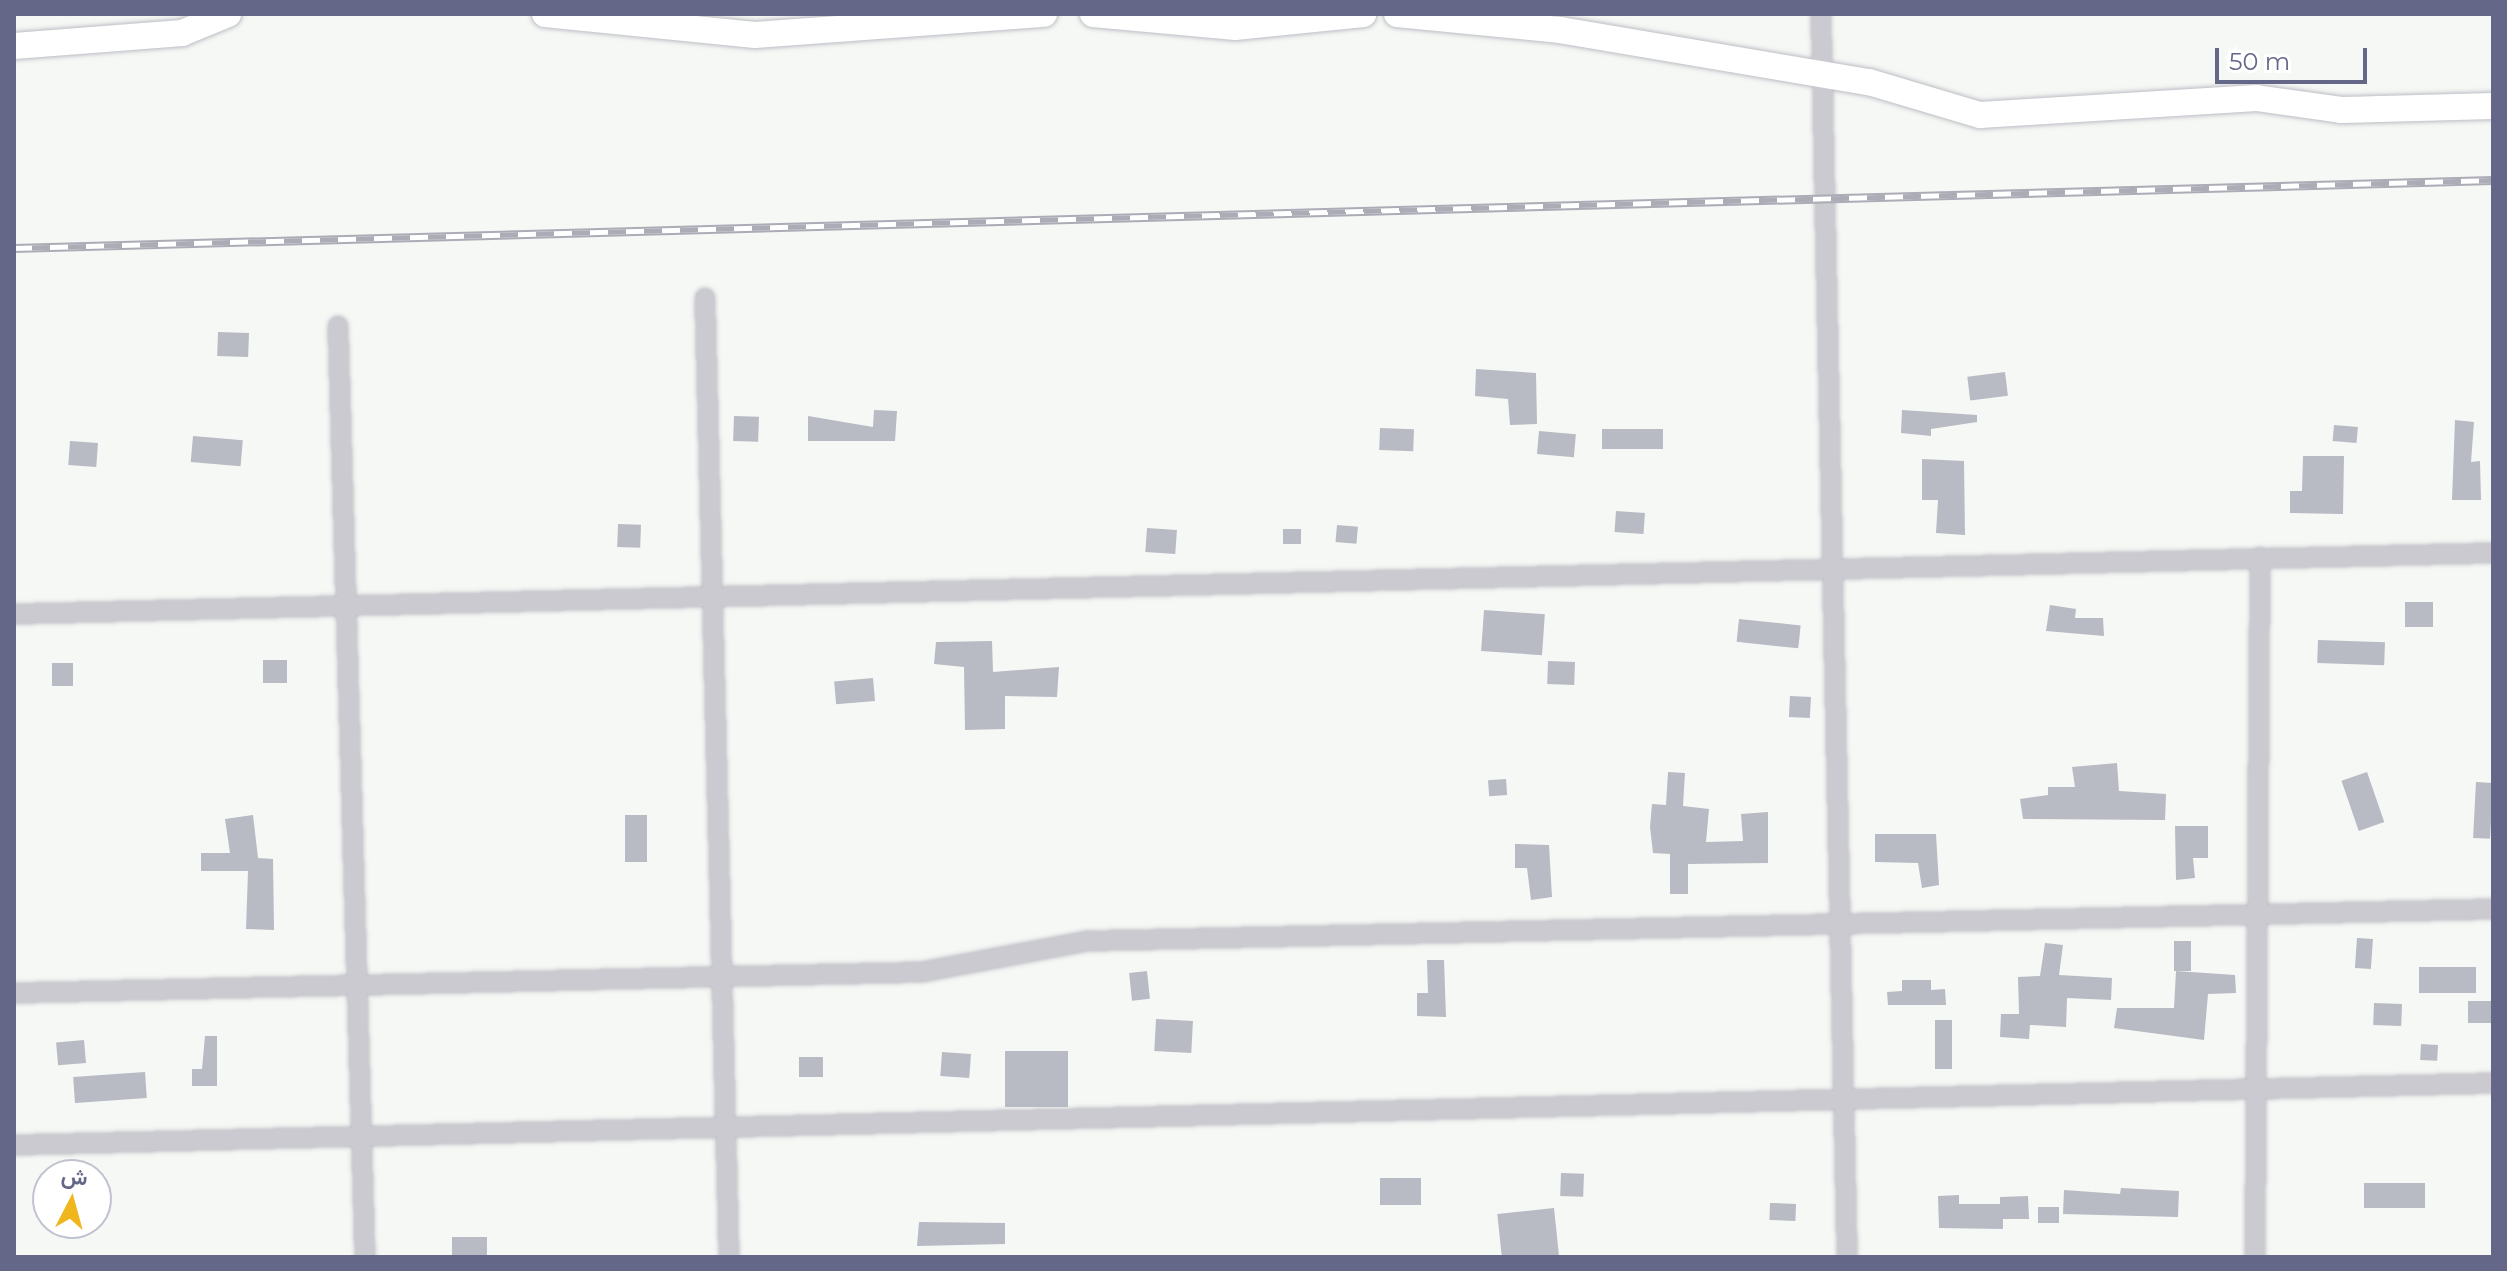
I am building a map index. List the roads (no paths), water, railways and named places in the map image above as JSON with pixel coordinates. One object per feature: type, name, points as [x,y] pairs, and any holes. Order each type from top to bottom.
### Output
[{"type":"street","points":[[14,46],[182,33],[228,14]]},
{"type":"street","points":[[545,14],[755,35],[1044,14]]},
{"type":"street","points":[[1093,14],[1235,27],[1363,14]]},
{"type":"street","points":[[1397,14],[1560,30],[1823,75],[1980,115],[2256,98],[2341,110],[2493,106]]},
{"type":"street","points":[[1821,14],[1837,925],[1847,1257]]},
{"type":"street","points":[[705,298],[729,1257]]},
{"type":"street","points":[[338,326],[365,1257]]},
{"type":"street","points":[[14,614],[2493,553]]},
{"type":"street","points":[[2255,1257],[2260,557]]},
{"type":"street","points":[[14,993],[922,972],[1087,941],[2493,909]]},
{"type":"street","points":[[14,1145],[2493,1083]]},
{"type":"railway","points":[[14,248],[2493,180]]}]
